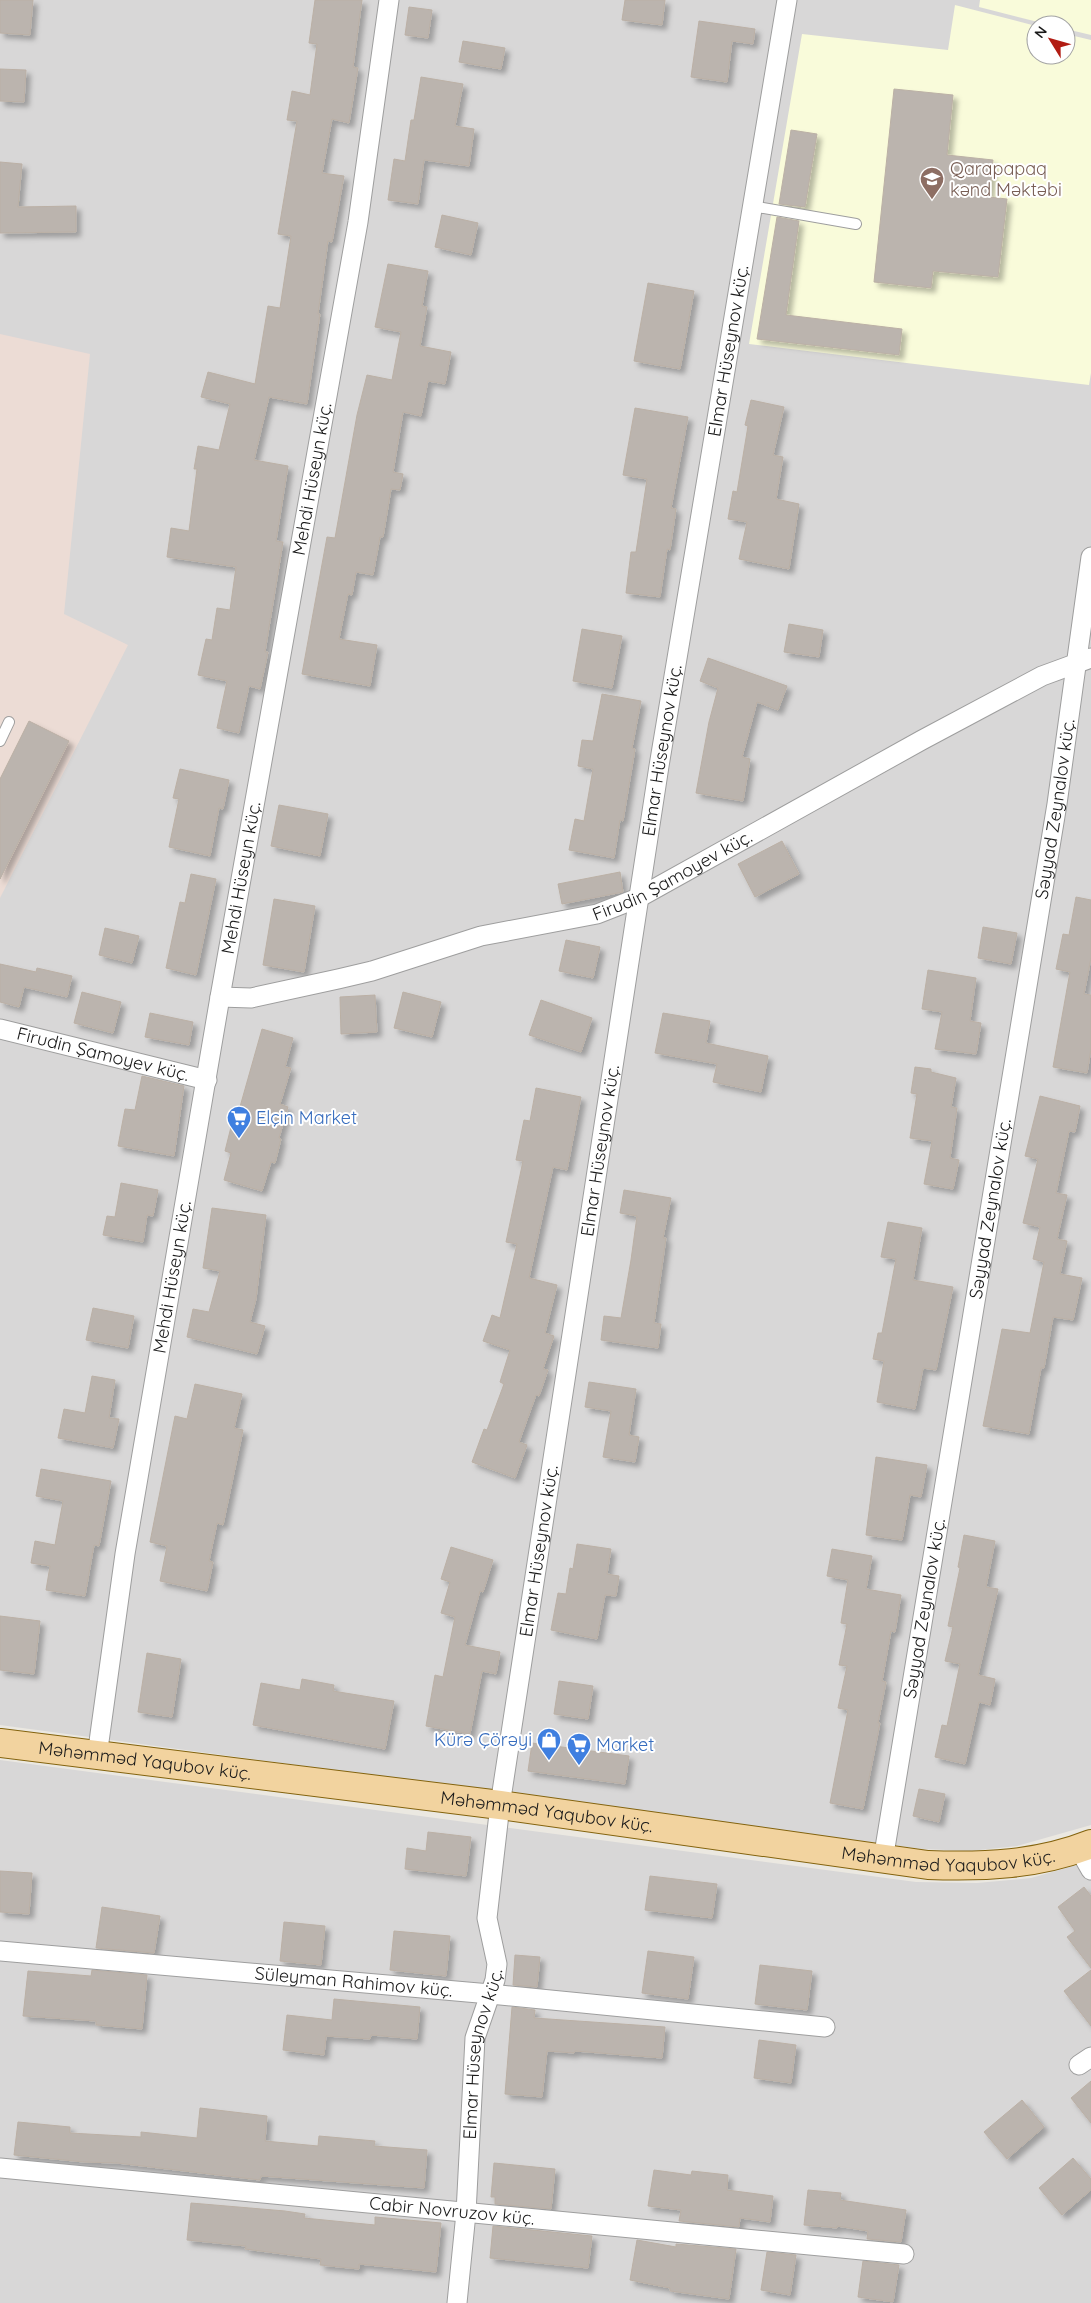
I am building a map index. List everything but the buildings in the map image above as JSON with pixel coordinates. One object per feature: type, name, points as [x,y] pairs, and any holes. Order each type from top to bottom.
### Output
[{"type":"main road","name":"Məhəmməd Yaqubov küç.","points":[[0,1743],[500,1805],[928,1865],[975,1866],[1087,1854]]},
{"type":"street","name":"Mehdi Hüseyn küç.","points":[[97,1756],[125,1554],[220,997],[358,222],[389,0]]},
{"type":"street","name":"Elmar Hüseynov küç.","points":[[457,2303],[466,2213],[475,2038],[490,1994],[497,1964],[487,1918],[487,1902],[500,1805],[638,898],[786,0]]},
{"type":"street","name":"Səyyad Zeynalov küç.","points":[[883,1860],[1057,804],[1083,660],[1091,557]]},
{"type":"street","name":"Firudin Şamoyev küç.","points":[[220,997],[251,998],[372,971],[481,936],[597,914],[638,898],[922,740],[1042,676],[1083,660]]},
{"type":"street","name":"Firudin Şamoyev küç.","points":[[0,1029],[207,1080]]},
{"type":"street","name":"Süleyman Rahimov küç.","points":[[0,1951],[490,1994],[825,2027]]},
{"type":"street","name":"Cabir Novruzov küç.","points":[[0,2168],[904,2254]]},
{"type":"lane","points":[[752,206],[856,224]]},
{"type":"lane","points":[[0,741],[9,722]]},
{"type":"shaded area","points":[[0,0],[1091,0],[1091,1825],[1017,1846],[970,1851],[922,1849],[0,1725]]},
{"type":"shaded area","points":[[980,0],[1091,0],[1091,35],[1076,31],[1076,15],[1026,15],[1026,19],[979,7]]},
{"type":"shaded area","name":"Qarapapaq kənd Məktəbi","points":[[955,5],[1026,23],[1026,65],[1076,65],[1076,36],[1091,40],[1091,373],[1089,385],[749,344],[802,34],[948,50]]},
{"type":"shaded area","points":[[0,334],[90,354],[64,614],[128,645],[0,898]]},
{"type":"shaded area","points":[[0,1760],[916,1882],[977,1883],[1031,1878],[1091,1861],[1091,2303],[0,2303]]},
{"type":"place","name":"Qarapapaq kənd Məktəbi","points":[[932,200]]},
{"type":"place","name":"Elçin Market","points":[[239,1139]]},
{"type":"place","name":"Kürə Çörəyi","points":[[549,1761]]},
{"type":"place","name":"Market","points":[[579,1766]]}]
